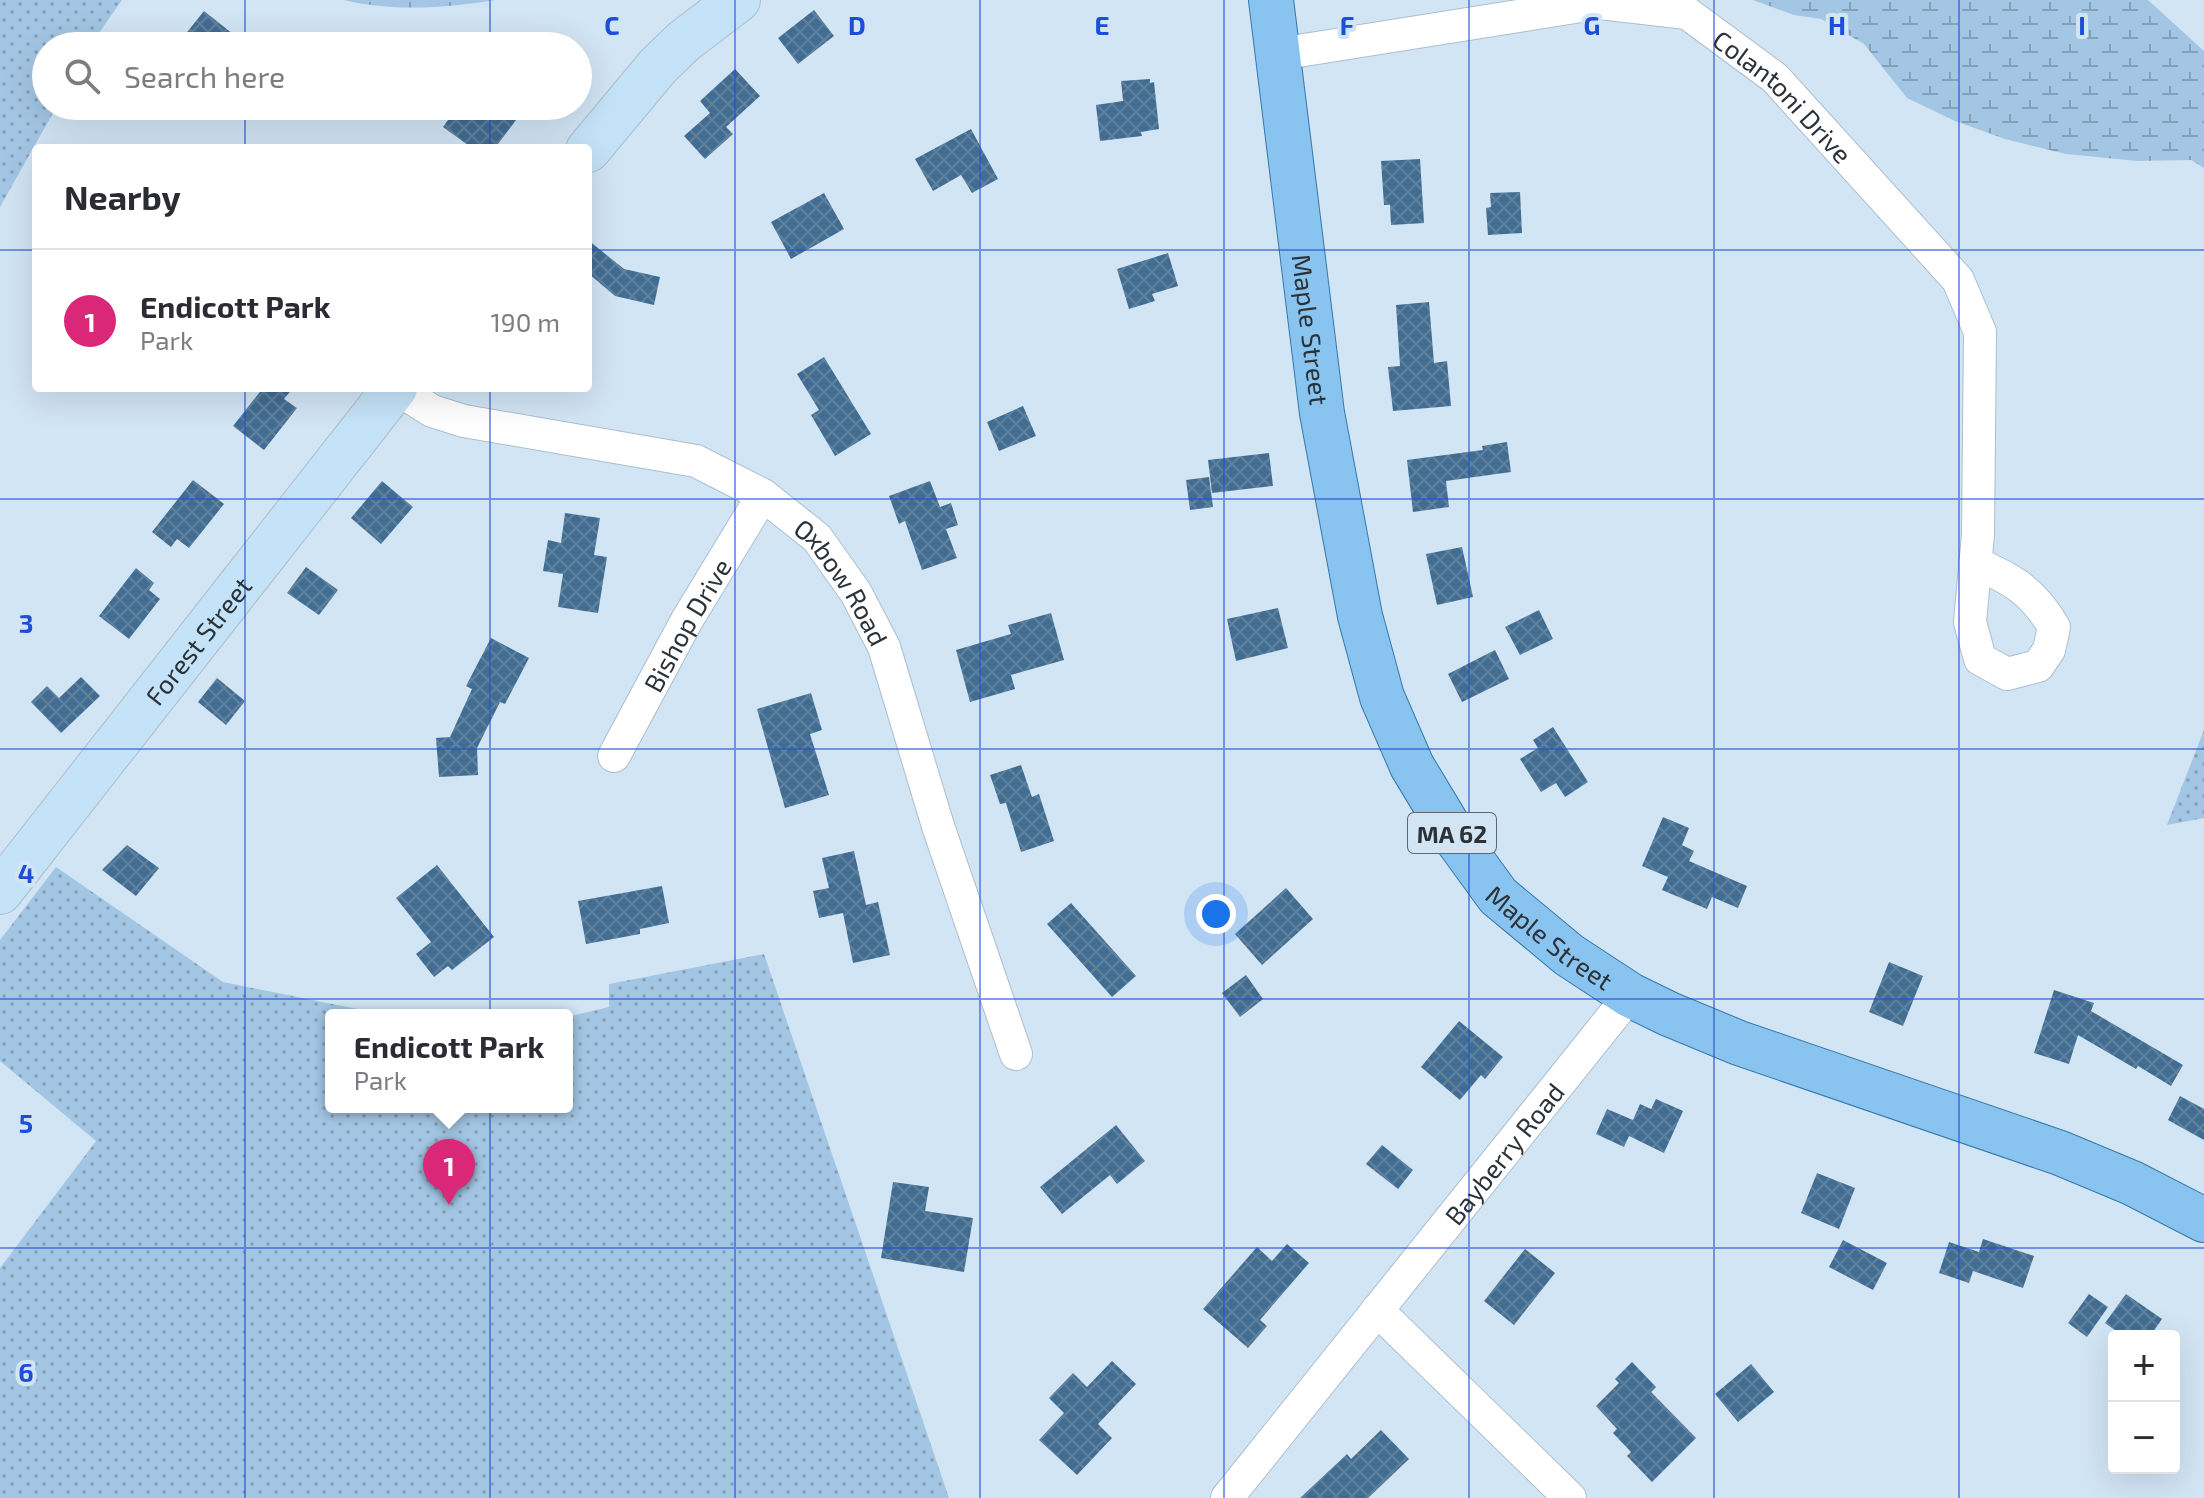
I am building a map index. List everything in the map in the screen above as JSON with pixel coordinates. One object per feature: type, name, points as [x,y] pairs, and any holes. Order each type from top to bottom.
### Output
[{"type":"main road","name":"Maple Street","points":[[1271,0],[1322,413],[1360,616],[1382,697],[1412,766],[1453,834],[1498,896],[1569,955],[1630,995],[1739,1043],[2060,1153],[2132,1183],[2204,1220]]},
{"type":"street","points":[[592,145],[658,66],[684,41],[738,0]]},
{"type":"street","name":"Colantoni Drive","points":[[1279,54],[1600,3],[1687,13],[1775,78],[1958,280],[1980,332],[1975,563]]},
{"type":"street","name":"Forest Street","points":[[0,892],[393,392]]},
{"type":"street","name":"Oxbow Road","points":[[402,392],[432,411],[464,421],[696,461],[763,495],[817,538],[856,593],[884,647],[938,826],[1016,1054]]},
{"type":"street","name":"Bishop Drive","points":[[614,756],[687,620],[763,495]]},
{"type":"street","name":"Bayberry Road","points":[[1227,1498],[1630,995]]},
{"type":"street","points":[[1377,1310],[1570,1498]]},
{"type":"green space","points":[[0,0],[122,0],[100,32],[32,32],[32,120],[49,120],[36,144],[32,144],[32,150],[0,207]]},
{"type":"green space","points":[[344,0],[496,0],[420,8]]},
{"type":"green space","points":[[1753,0],[2148,0],[2204,51],[2204,168],[2191,160],[2137,161],[2066,154],[2005,139],[1955,121],[1907,98],[1864,44],[1821,19],[1794,15]]},
{"type":"green space","points":[[2204,730],[2204,818],[2167,825]]},
{"type":"green space","points":[[56,867],[223,982],[357,1009],[325,1009],[325,1113],[573,1113],[573,1016],[609,1007],[609,984],[764,954],[949,1498],[0,1498],[0,1268],[96,1141],[0,1061],[0,940]]},
{"type":"building","points":[[814,10],[834,36],[798,64],[778,38]]},
{"type":"building","points":[[204,11],[230,32],[187,32]]},
{"type":"building","points":[[735,69],[760,96],[726,127],[733,134],[705,159],[684,136],[710,113],[700,101]]},
{"type":"building","points":[[1150,79],[1150,83],[1154,82],[1159,129],[1141,132],[1142,136],[1100,141],[1096,105],[1123,101],[1121,81]]},
{"type":"building","points":[[448,120],[516,120],[498,144],[466,144],[443,127]]},
{"type":"building","points":[[971,129],[998,179],[972,193],[961,175],[933,191],[915,159]]},
{"type":"building","points":[[1420,159],[1424,223],[1391,225],[1390,205],[1384,205],[1381,161]]},
{"type":"building","points":[[1520,192],[1522,233],[1488,235],[1486,208],[1491,207],[1490,193]]},
{"type":"building","points":[[824,193],[844,229],[791,259],[771,222]]},
{"type":"building","points":[[592,243],[624,269],[660,277],[654,305],[615,296],[592,276]]},
{"type":"building","points":[[1168,253],[1178,286],[1152,294],[1155,301],[1129,309],[1117,269]]},
{"type":"building","points":[[1429,302],[1434,363],[1447,361],[1451,406],[1393,411],[1388,367],[1400,366],[1396,305]]},
{"type":"building","points":[[824,357],[871,434],[835,456],[811,415],[819,410],[797,374]]},
{"type":"building","points":[[260,392],[290,392],[284,399],[297,408],[264,450],[233,426]]},
{"type":"building","points":[[1023,406],[1036,436],[999,451],[987,422]]},
{"type":"building","points":[[1507,442],[1511,472],[1446,481],[1449,507],[1413,512],[1407,460],[1483,450],[1482,446]]},
{"type":"building","points":[[1269,453],[1273,486],[1212,493],[1208,460]]},
{"type":"building","points":[[1209,477],[1213,507],[1190,510],[1186,480]]},
{"type":"building","points":[[193,480],[224,504],[189,548],[177,539],[171,547],[152,532]]},
{"type":"building","points":[[382,481],[413,507],[381,544],[351,518]]},
{"type":"building","points":[[930,481],[940,507],[951,503],[958,525],[946,529],[957,558],[922,570],[905,521],[899,524],[889,496]]},
{"type":"building","points":[[565,513],[600,518],[594,555],[607,557],[598,613],[558,607],[563,574],[543,571],[548,540],[561,543]]},
{"type":"building","points":[[1462,547],[1473,597],[1437,605],[1426,554]]},
{"type":"building","points":[[306,567],[338,590],[319,615],[287,593]]},
{"type":"building","points":[[136,568],[154,583],[149,590],[160,599],[129,639],[99,616]]},
{"type":"building","points":[[1278,608],[1288,648],[1236,661],[1227,619]]},
{"type":"building","points":[[1539,610],[1553,639],[1520,655],[1505,627]]},
{"type":"building","points":[[1051,613],[1064,660],[1011,675],[1015,689],[970,702],[956,650],[1011,634],[1008,625]]},
{"type":"building","points":[[491,638],[529,658],[505,704],[500,702],[477,748],[478,775],[439,777],[436,738],[450,737],[472,689],[466,686]]},
{"type":"building","points":[[1495,650],[1509,679],[1462,702],[1448,674]]},
{"type":"building","points":[[81,677],[100,696],[61,733],[31,702],[47,686],[59,698]]},
{"type":"building","points":[[217,678],[245,701],[226,725],[198,702]]},
{"type":"building","points":[[811,693],[822,730],[810,734],[829,795],[785,808],[757,709]]},
{"type":"building","points":[[1553,727],[1588,782],[1565,797],[1556,783],[1541,792],[1520,759],[1538,748],[1533,740]]},
{"type":"building","points":[[1021,765],[1032,797],[1039,794],[1054,841],[1021,852],[1006,803],[1000,804],[990,775]]},
{"type":"building","points":[[1663,817],[1689,828],[1682,845],[1694,851],[1689,861],[1747,886],[1738,908],[1712,897],[1707,909],[1662,890],[1668,877],[1642,866]]},
{"type":"building","points":[[127,845],[159,868],[136,896],[102,870]]},
{"type":"building","points":[[854,851],[866,905],[878,902],[890,955],[853,963],[843,913],[819,918],[813,891],[829,888],[822,858]]},
{"type":"building","points":[[437,865],[494,937],[452,970],[448,966],[434,977],[416,954],[431,942],[396,898]]},
{"type":"building","points":[[662,886],[669,923],[640,929],[640,934],[586,944],[578,901]]},
{"type":"building","points":[[1286,888],[1313,919],[1262,965],[1235,934]]},
{"type":"building","points":[[1071,903],[1136,976],[1112,997],[1047,924]]},
{"type":"building","points":[[1889,962],[1923,976],[1903,1026],[1869,1012]]},
{"type":"building","points":[[1246,975],[1263,999],[1240,1017],[1222,993]]},
{"type":"building","points":[[2054,990],[2094,1003],[2091,1011],[2183,1065],[2171,1086],[2078,1035],[2069,1064],[2034,1053]]},
{"type":"building","points":[[1459,1021],[1503,1057],[1485,1079],[1481,1075],[1460,1100],[1421,1067]]},
{"type":"building","points":[[2180,1096],[2204,1109],[2204,1140],[2168,1120]]},
{"type":"building","points":[[1656,1099],[1683,1111],[1664,1153],[1629,1136],[1624,1147],[1596,1134],[1607,1109],[1633,1120],[1640,1104],[1651,1109]]},
{"type":"building","points":[[1116,1125],[1145,1161],[1117,1184],[1110,1175],[1062,1214],[1040,1187]]},
{"type":"building","points":[[1382,1145],[1413,1170],[1398,1189],[1366,1164]]},
{"type":"building","points":[[1817,1173],[1855,1188],[1839,1229],[1801,1213]]},
{"type":"building","points":[[893,1182],[929,1187],[925,1211],[973,1218],[964,1272],[881,1258]]},
{"type":"building","points":[[1983,1239],[2034,1256],[2023,1288],[1973,1271],[1969,1283],[1939,1273],[1949,1242],[1979,1252]]},
{"type":"building","points":[[1843,1240],[1887,1263],[1873,1290],[1829,1267]]},
{"type":"building","points":[[1287,1244],[1309,1263],[1260,1320],[1267,1326],[1248,1348],[1203,1309],[1257,1247],[1272,1261]]},
{"type":"building","points":[[1525,1249],[1555,1273],[1514,1325],[1484,1301]]},
{"type":"building","points":[[2089,1294],[2108,1307],[2087,1337],[2068,1323]]},
{"type":"building","points":[[2126,1294],[2162,1319],[2154,1330],[2115,1330],[2105,1323]]},
{"type":"building","points":[[1112,1361],[1136,1384],[1098,1424],[1112,1438],[1077,1475],[1039,1440],[1064,1413],[1049,1398],[1073,1373],[1087,1387]]},
{"type":"building","points":[[1632,1362],[1656,1387],[1651,1392],[1696,1438],[1652,1482],[1627,1456],[1631,1452],[1613,1433],[1617,1429],[1596,1406],[1619,1383],[1615,1379]]},
{"type":"building","points":[[1751,1364],[1774,1392],[1738,1422],[1715,1394]]},
{"type":"building","points":[[1381,1430],[1409,1459],[1368,1498],[1300,1498],[1347,1454],[1351,1459]]},
{"type":"place","name":"Endicott Park","points":[[449,1205]]}]
